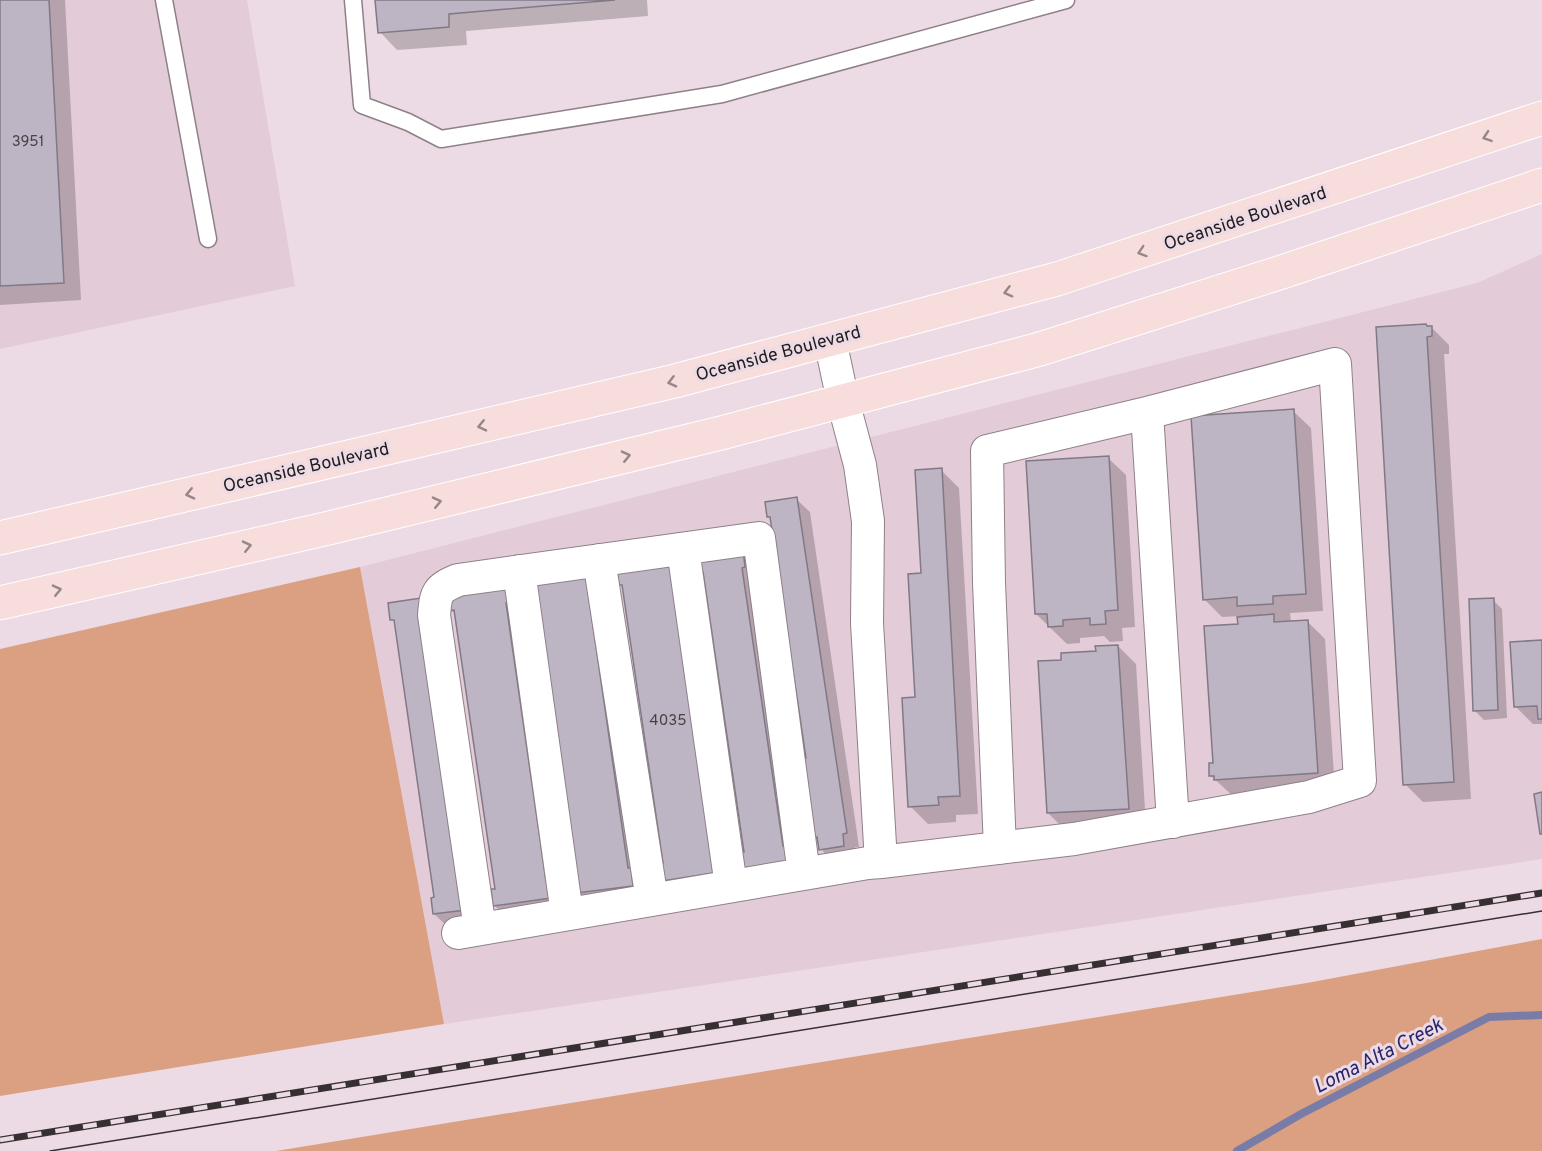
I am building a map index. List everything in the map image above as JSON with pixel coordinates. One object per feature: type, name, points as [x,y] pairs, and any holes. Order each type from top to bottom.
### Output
[{"type":"main road","name":"Oceanside Boulevard","points":[[0,538],[675,381],[1064,277],[1542,118]]},
{"type":"main road","points":[[0,603],[340,525],[710,436],[1040,349],[1285,271],[1542,185]]},
{"type":"street","points":[[830,340],[860,465],[868,521],[867,623],[881,862]]},
{"type":"street","points":[[804,874],[759,538],[458,580],[442,586],[436,596],[434,615],[469,931],[804,874],[881,862],[999,848],[1074,839],[1310,798],[1360,781],[1335,364],[1147,413],[987,451],[989,583],[999,848]]},
{"type":"street","points":[[1147,413],[1173,822]]},
{"type":"street","points":[[682,549],[731,886]]},
{"type":"street","points":[[599,560],[652,900]]},
{"type":"street","points":[[519,571],[567,914]]},
{"type":"lane","points":[[164,0],[208,238]]},
{"type":"lane","points":[[353,0],[362,105],[408,122],[441,139],[722,94],[1066,0]]},
{"type":"shaded area","points":[[0,0],[247,0],[295,286],[0,349]]},
{"type":"shaded area","points":[[1542,254],[1542,859],[444,1024],[360,567],[1477,283]]},
{"type":"shaded area","points":[[360,567],[444,1024],[0,1096],[0,649]]},
{"type":"shaded area","points":[[1542,939],[1542,1151],[276,1151],[1307,983]]},
{"type":"building","points":[[0,0],[49,0],[64,283],[0,286]]},
{"type":"building","points":[[375,0],[615,0],[449,14],[449,27],[378,33]]},
{"type":"building","points":[[1426,324],[1432,326],[1432,336],[1427,337],[1454,782],[1403,785],[1376,327]]},
{"type":"building","points":[[1294,409],[1306,594],[1273,596],[1273,604],[1237,606],[1237,597],[1203,600],[1191,416]]},
{"type":"building","points":[[1109,456],[1118,610],[1105,611],[1106,624],[1090,625],[1090,618],[1063,620],[1063,626],[1048,627],[1047,614],[1035,614],[1026,461]]},
{"type":"building","points":[[942,468],[960,796],[938,797],[939,805],[908,807],[902,698],[915,697],[908,574],[921,573],[915,470]]},
{"type":"building","points":[[797,497],[847,833],[843,834],[844,846],[819,850],[817,837],[814,838],[803,759],[806,758],[770,517],[767,517],[765,502]]},
{"type":"building","points":[[743,550],[745,567],[742,568],[783,846],[786,845],[788,862],[744,868],[741,852],[744,852],[703,572],[700,573],[698,556]]},
{"type":"building","points":[[675,560],[720,872],[662,881],[659,864],[663,863],[622,585],[619,585],[616,568]]},
{"type":"building","points":[[588,573],[588,591],[628,868],[631,868],[633,886],[576,893],[530,581]]},
{"type":"building","points":[[506,585],[509,603],[506,603],[546,881],[549,880],[551,898],[493,906],[491,889],[495,889],[454,610],[450,611],[448,594]]},
{"type":"building","points":[[421,598],[466,910],[433,914],[431,898],[434,897],[394,620],[390,620],[388,603]]},
{"type":"building","points":[[1494,598],[1498,710],[1473,711],[1469,599]]},
{"type":"building","points":[[1274,614],[1274,622],[1308,620],[1318,773],[1214,780],[1214,776],[1209,776],[1209,763],[1213,763],[1204,626],[1238,624],[1237,617]]},
{"type":"building","points":[[1542,640],[1542,719],[1538,719],[1537,706],[1514,707],[1510,642]]},
{"type":"building","points":[[1118,645],[1129,809],[1047,813],[1038,661],[1061,660],[1061,653],[1096,651],[1095,646]]},
{"type":"building","points":[[1542,792],[1542,834],[1540,834],[1534,794]]},
{"type":"waterway","name":"Loma Alta Creek","points":[[1237,1151],[1301,1114],[1489,1017],[1542,1015]]},
{"type":"tram line","points":[[50,1151],[1542,911]]},
{"type":"railway","points":[[0,1140],[1542,893]]}]
